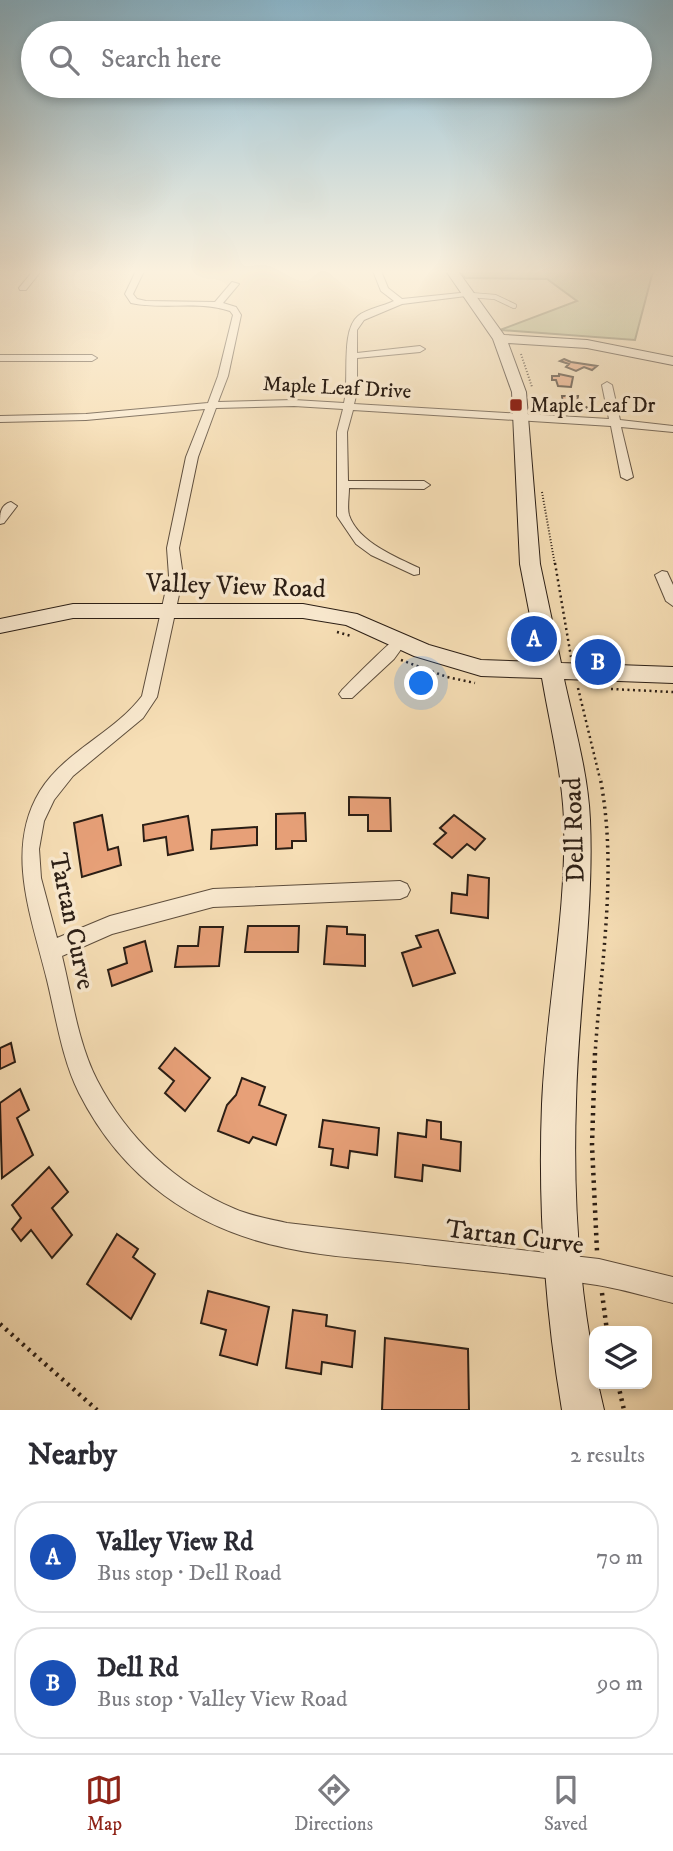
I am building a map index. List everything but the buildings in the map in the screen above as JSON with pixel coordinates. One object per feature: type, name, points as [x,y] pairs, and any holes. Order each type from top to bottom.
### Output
[{"type":"street","name":"Tartan Curve","points":[[232,337],[223,376],[192,457],[173,548],[176,576],[149,697],[137,714],[67,771],[47,795],[35,821],[30,849],[32,878],[72,1040],[87,1085],[113,1127],[145,1166],[186,1198],[235,1222],[287,1236],[599,1272],[673,1290]]},
{"type":"street","points":[[353,337],[349,405],[342,432],[343,516],[350,529],[376,552],[414,571]]},
{"type":"street","points":[[500,339],[587,344],[673,361]]},
{"type":"street","name":"Dell Road","points":[[500,339],[514,374],[522,417],[530,564],[570,764],[578,818],[577,877],[559,1102],[558,1199],[570,1338],[583,1410]]},
{"type":"street","points":[[352,356],[420,349]]},
{"type":"street","points":[[0,358],[93,358]]},
{"type":"street","points":[[607,385],[627,477]]},
{"type":"street","name":"Maple Leaf Drive","points":[[0,419],[86,417],[260,402],[349,405],[673,429]]},
{"type":"street","points":[[342,484],[424,485]]},
{"type":"street","points":[[0,520],[11,506]]},
{"type":"street","points":[[662,575],[673,601]]},
{"type":"street","name":"Valley View Road","points":[[0,626],[73,611],[276,610],[324,613],[350,619],[450,661],[481,668],[673,675]]},
{"type":"street","points":[[346,694],[389,655],[400,641]]},
{"type":"street","points":[[51,951],[110,925],[213,898],[400,890]]},
{"type":"path","points":[[0,1324],[97,1410]]},
{"type":"path","points":[[619,1389],[624,1410]]},
{"type":"green space","points":[[592,337],[636,337],[635,340]]},
{"type":"place","name":"Maple Leaf Dr","points":[[516,405]]},
{"type":"place","name":"Valley View Rd","points":[[534,639]]},
{"type":"place","name":"Dell Rd","points":[[598,662]]}]
